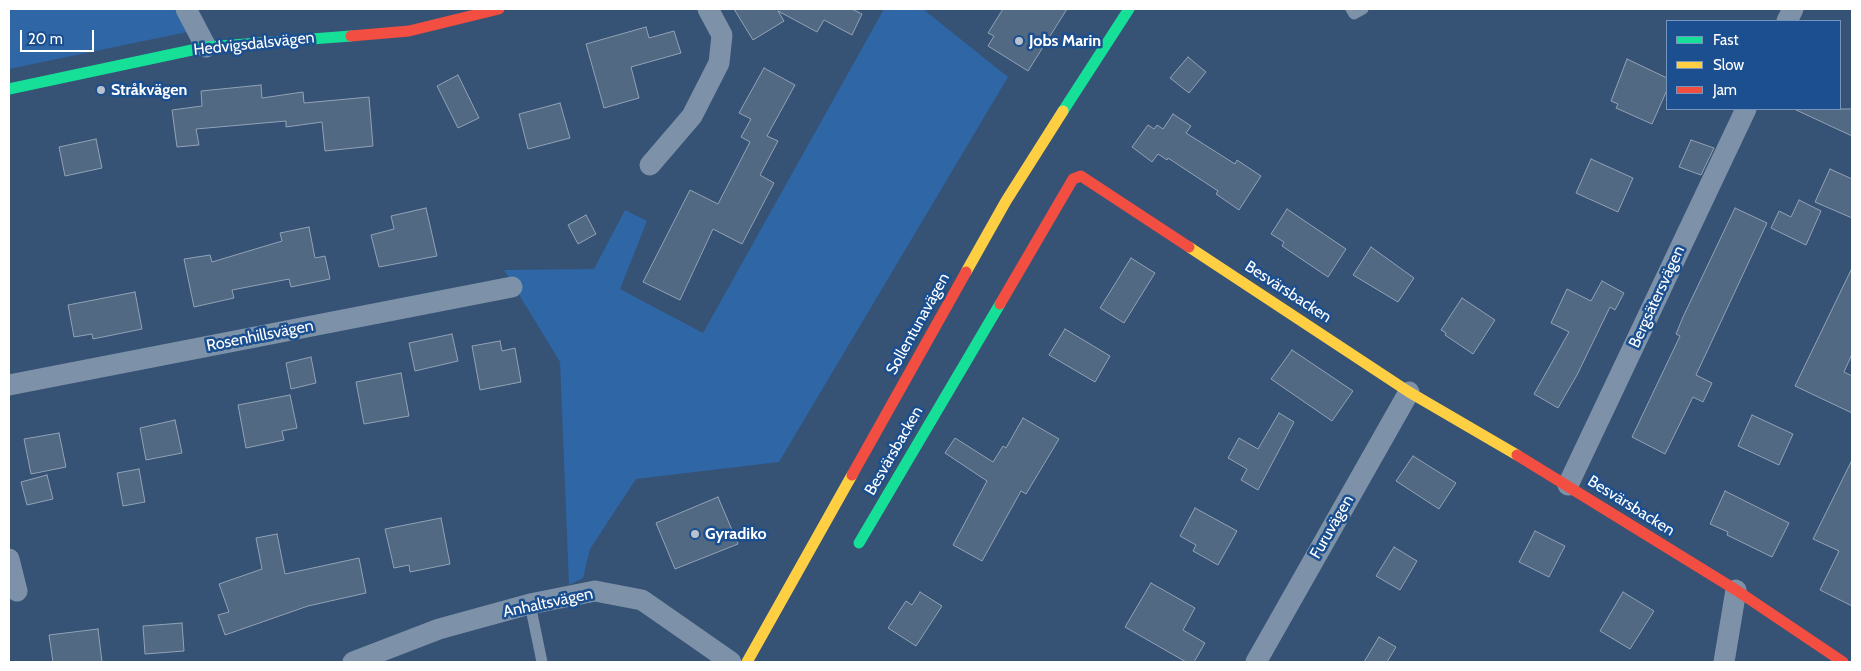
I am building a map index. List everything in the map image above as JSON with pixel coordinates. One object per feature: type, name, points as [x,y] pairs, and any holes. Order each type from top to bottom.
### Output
[{"type":"street","points":[[186,9],[206,47]]},
{"type":"street","name":"Hedvigsdalsvägen","points":[[9,89],[206,47],[409,31],[499,9]]},
{"type":"street","points":[[650,166],[692,116],[719,63],[722,35],[708,9]]},
{"type":"street","name":"Sollentunavägen","points":[[747,662],[1006,201],[1128,9]]},
{"type":"street","name":"Bergsätersvägen","points":[[1568,485],[1746,110]]},
{"type":"street","name":"Besvärsbacken","points":[[859,543],[1073,179],[1081,176],[1409,392],[1568,485],[1736,590],[1843,662]]},
{"type":"street","name":"Rosenhillsvägen","points":[[9,385],[512,287]]},
{"type":"street","name":"Furuvägen","points":[[1256,662],[1409,392]]},
{"type":"street","points":[[9,559],[17,591]]},
{"type":"street","points":[[1724,662],[1736,590]]},
{"type":"street","name":"Anhaltsvägen","points":[[354,662],[439,630],[530,604],[596,591],[642,600],[731,662]]},
{"type":"lane","points":[[1351,9],[1354,14],[1363,9]]},
{"type":"lane","points":[[530,604],[542,662]]},
{"type":"shaded area","points":[[9,9],[174,9],[187,32],[9,69]]},
{"type":"shaded area","points":[[884,9],[923,9],[1008,77],[779,462],[636,479],[590,549],[583,578],[569,585],[560,362],[504,270],[594,269],[625,210],[647,221],[620,289],[703,333]]},
{"type":"building","points":[[734,9],[852,9],[862,14],[852,35],[824,20],[817,32],[778,11],[784,21],[753,40]]},
{"type":"building","name":"Jobs Marin","points":[[1003,9],[1067,9],[1028,71],[988,46],[994,36],[988,33]]},
{"type":"building","points":[[646,27],[649,38],[674,31],[681,53],[631,67],[639,98],[604,108],[586,44]]},
{"type":"building","points":[[1188,57],[1206,72],[1189,93],[1170,78]]},
{"type":"building","points":[[1627,59],[1666,78],[1666,92],[1652,124],[1616,108],[1618,104],[1611,101]]},
{"type":"building","points":[[764,68],[795,85],[767,136],[778,141],[760,175],[774,183],[742,244],[713,229],[680,300],[643,282],[690,190],[718,204],[750,142],[741,137],[751,119],[739,113]]},
{"type":"building","points":[[458,75],[479,118],[458,128],[437,86]]},
{"type":"building","points":[[261,85],[262,98],[303,92],[304,103],[369,97],[373,146],[325,151],[322,122],[286,127],[286,121],[196,129],[199,145],[177,147],[172,110],[202,106],[201,91]]},
{"type":"building","points":[[560,103],[570,138],[528,149],[519,114]]},
{"type":"building","points":[[1852,109],[1852,136],[1796,110]]},
{"type":"building","points":[[1173,114],[1191,126],[1186,133],[1235,164],[1237,160],[1261,176],[1239,210],[1216,194],[1218,191],[1168,158],[1167,160],[1158,154],[1152,162],[1132,147],[1148,125],[1154,129],[1157,125],[1163,129]]},
{"type":"building","points":[[96,139],[102,168],[65,176],[59,147]]},
{"type":"building","points":[[1691,140],[1714,148],[1701,175],[1679,167]]},
{"type":"building","points":[[1591,159],[1633,178],[1618,212],[1576,193]]},
{"type":"building","points":[[1830,169],[1852,179],[1852,218],[1815,202]]},
{"type":"building","points":[[1799,200],[1821,211],[1806,245],[1771,228],[1779,211],[1791,217]]},
{"type":"building","points":[[426,208],[437,256],[379,267],[371,235],[394,229],[391,216]]},
{"type":"building","points":[[1735,208],[1767,223],[1696,375],[1712,383],[1703,402],[1693,397],[1665,454],[1632,437],[1680,336],[1676,334],[1683,317]]},
{"type":"building","points":[[1287,209],[1346,249],[1328,277],[1282,246],[1284,242],[1271,234]]},
{"type":"building","points":[[586,215],[596,234],[578,244],[568,225]]},
{"type":"building","points":[[309,227],[315,258],[325,256],[330,279],[291,287],[289,279],[232,290],[234,298],[194,307],[184,259],[210,255],[212,262],[282,241],[280,233]]},
{"type":"building","points":[[1371,247],[1414,278],[1398,302],[1353,275]]},
{"type":"building","points":[[1131,258],[1155,273],[1124,323],[1100,308]]},
{"type":"building","points":[[1852,268],[1852,354],[1844,372],[1852,376],[1852,413],[1795,386]]},
{"type":"building","points":[[1602,281],[1624,293],[1615,310],[1610,307],[1577,375],[1558,408],[1534,394],[1569,332],[1551,323],[1567,289],[1591,301]]},
{"type":"building","points":[[135,292],[142,329],[93,339],[92,334],[74,337],[68,305]]},
{"type":"building","points":[[1462,298],[1495,320],[1473,354],[1445,335],[1446,333],[1441,330]]},
{"type":"building","points":[[1065,329],[1110,356],[1095,382],[1049,355]]},
{"type":"building","points":[[452,334],[458,361],[415,371],[409,343]]},
{"type":"building","points":[[500,341],[502,351],[515,348],[521,382],[480,390],[472,346]]},
{"type":"building","points":[[1292,350],[1353,391],[1332,421],[1271,379]]},
{"type":"building","points":[[311,357],[316,383],[291,389],[286,363]]},
{"type":"building","points":[[401,373],[409,416],[364,424],[356,382]]},
{"type":"building","points":[[290,395],[297,428],[282,431],[284,440],[246,448],[238,405]]},
{"type":"building","points":[[1279,413],[1294,422],[1258,490],[1241,480],[1247,469],[1228,458],[1239,438],[1258,449]]},
{"type":"building","points":[[1752,415],[1793,434],[1779,465],[1738,446]]},
{"type":"building","points":[[1023,418],[1059,439],[1026,494],[1021,491],[982,561],[953,545],[987,481],[945,453],[955,438],[993,462],[1003,446],[1006,448]]},
{"type":"building","points":[[175,420],[182,453],[146,460],[140,428]]},
{"type":"building","points":[[59,433],[66,467],[31,474],[24,439]]},
{"type":"building","points":[[1413,456],[1456,483],[1439,509],[1396,481]]},
{"type":"building","points":[[1852,460],[1852,606],[1820,590],[1839,551],[1813,539]]},
{"type":"building","points":[[139,469],[145,502],[123,506],[117,473]]},
{"type":"building","points":[[47,475],[53,499],[27,505],[21,482]]},
{"type":"building","points":[[1725,491],[1789,523],[1772,557],[1727,535],[1728,532],[1710,524]]},
{"type":"building","points":[[718,497],[738,544],[675,569],[656,523]]},
{"type":"building","points":[[1195,508],[1237,531],[1218,565],[1193,551],[1196,545],[1180,536]]},
{"type":"building","points":[[441,518],[450,564],[410,572],[409,565],[394,568],[385,529]]},
{"type":"building","points":[[1535,531],[1565,546],[1549,577],[1519,562]]},
{"type":"building","points":[[277,534],[285,574],[359,558],[366,593],[308,606],[225,635],[218,615],[229,612],[219,584],[262,569],[256,538]]},
{"type":"building","points":[[1394,547],[1417,561],[1400,590],[1376,576]]},
{"type":"building","points":[[1151,583],[1195,608],[1183,630],[1205,643],[1194,662],[1186,662],[1125,627]]},
{"type":"building","points":[[920,592],[942,606],[916,646],[888,628],[906,601],[912,605]]},
{"type":"building","points":[[1623,592],[1654,611],[1630,649],[1600,631]]},
{"type":"building","points":[[182,623],[184,651],[145,654],[143,626]]},
{"type":"building","points":[[98,629],[102,662],[53,662],[49,635]]},
{"type":"building","points":[[1379,637],[1396,647],[1387,662],[1364,662]]},
{"type":"traffic: fast","points":[[1063,111],[1129,9]]},
{"type":"traffic: fast","points":[[9,89],[206,47],[351,36]]},
{"type":"traffic: fast","points":[[859,543],[1000,304]]},
{"type":"traffic: slow","points":[[966,272],[1006,201],[1063,111]]},
{"type":"traffic: slow","points":[[1189,247],[1409,392],[1517,455]]},
{"type":"traffic: slow","points":[[747,662],[852,475]]},
{"type":"traffic: jam","points":[[351,36],[409,31],[499,9]]},
{"type":"traffic: jam","points":[[1000,304],[1073,179],[1081,176],[1189,247]]},
{"type":"traffic: jam","points":[[852,475],[966,272]]},
{"type":"traffic: jam","points":[[1517,455],[1736,590],[1843,662]]},
{"type":"place","name":"Jobs Marin","points":[[1019,41]]},
{"type":"place","name":"Stråkvägen","points":[[101,90]]},
{"type":"place","name":"Gyradiko","points":[[695,534]]}]
